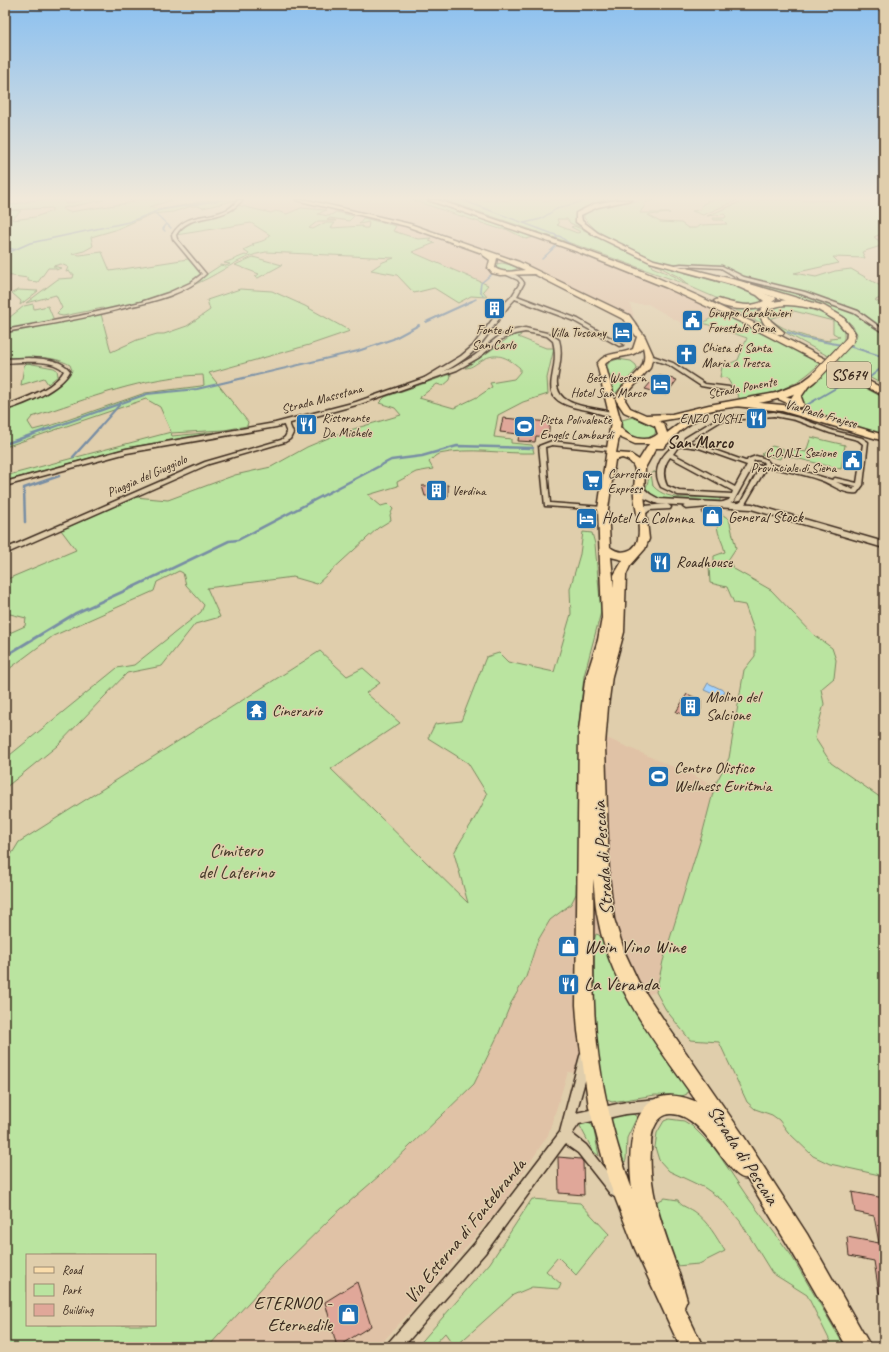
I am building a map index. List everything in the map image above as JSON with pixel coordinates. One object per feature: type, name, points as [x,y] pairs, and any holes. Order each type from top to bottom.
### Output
[{"type":"highway","name":"SS674","points":[[612,263],[632,270],[721,309],[884,388]]},
{"type":"highway","name":"SS674","points":[[620,263],[688,290],[812,353],[884,393]]},
{"type":"highway","points":[[737,283],[764,295],[762,315],[768,323],[812,353]]},
{"type":"highway","points":[[688,290],[730,304],[764,305],[778,299],[790,303],[816,306]]},
{"type":"highway","points":[[797,403],[798,393],[805,384]]},
{"type":"highway","points":[[777,396],[797,403],[814,416]]},
{"type":"highway","points":[[777,396],[788,409]]},
{"type":"highway","points":[[738,404],[788,409],[884,438]]},
{"type":"main road","points":[[513,263],[520,268],[536,273],[626,317],[634,326],[646,342],[650,356],[647,366],[620,396],[621,403],[624,408],[659,424],[662,429],[662,436]]},
{"type":"main road","points":[[662,263],[737,283],[778,299]]},
{"type":"main road","points":[[492,264],[492,270],[499,273],[509,274],[520,268]]},
{"type":"main road","name":"Strada Ponente","points":[[638,415],[668,419],[705,409],[777,396],[805,384],[816,376],[849,341],[851,333],[844,323],[835,315],[816,306]]},
{"type":"main road","points":[[636,351],[640,346],[641,337]]},
{"type":"main road","points":[[615,415],[601,364],[605,359],[636,351],[650,356]]},
{"type":"main road","points":[[614,356],[627,357],[638,361],[642,366],[641,372]]},
{"type":"main road","name":"Strada di Pescaia","points":[[640,472],[659,446],[677,429],[705,409]]},
{"type":"main road","name":"Strada di Pescaia","points":[[615,415],[615,427],[603,509],[604,548],[608,589],[608,618],[604,640],[592,681],[586,730],[585,979],[588,1046],[600,1113],[627,1205],[692,1347]]},
{"type":"main road","name":"Strada di Pescaia","points":[[615,427],[623,437],[634,441],[649,442],[677,429]]},
{"type":"main road","name":"Strada di Pescaia","points":[[662,436],[649,450],[640,472],[639,489],[644,539],[636,552],[625,564],[620,575],[618,632],[606,676],[600,707],[598,745],[601,875],[606,919],[617,955],[633,989],[660,1032],[734,1139],[780,1212],[860,1347]]},
{"type":"main road","points":[[609,460],[619,456],[630,456],[637,461],[640,472]]},
{"type":"main road","points":[[604,548],[618,557],[636,552]]},
{"type":"main road","points":[[682,1326],[672,1284],[647,1211],[641,1174],[640,1154],[646,1123],[654,1111],[665,1105],[675,1105],[687,1108],[702,1118],[780,1212]]},
{"type":"street","points":[[5,332],[128,307],[159,297],[190,284],[204,274],[195,263]]},
{"type":"street","points":[[670,266],[722,267],[742,278],[799,292],[851,310],[865,316],[884,332]]},
{"type":"street","points":[[423,381],[470,352],[478,343],[507,303],[514,297],[522,282],[509,274]]},
{"type":"street","points":[[514,297],[576,320],[621,345]]},
{"type":"street","name":"Strada Massetana","points":[[5,484],[133,449],[286,423],[351,405],[423,381],[461,366],[507,334],[521,330],[546,334],[556,340],[559,358],[553,384],[554,391],[562,400],[575,405],[603,410],[615,415]]},
{"type":"street","points":[[650,356],[671,364],[703,385],[729,389]]},
{"type":"street","points":[[5,361],[47,362],[61,365],[67,372],[65,376],[56,383],[5,408]]},
{"type":"street","points":[[575,405],[601,402],[610,395]]},
{"type":"street","name":"Via Paolo Frajese","points":[[688,443],[686,440],[720,419],[780,414],[864,440],[866,443],[860,485],[857,491],[851,491],[823,478],[738,461],[688,443],[678,444],[668,454],[661,465],[659,472],[661,482],[667,489],[678,493],[732,496]]},
{"type":"street","name":"Piaggia del Giuggiolo","points":[[5,552],[207,463],[283,441],[288,438],[290,433],[286,423]]},
{"type":"street","points":[[603,509],[547,505],[543,444],[552,443],[612,449]]},
{"type":"street","points":[[668,454],[735,490]]},
{"type":"street","name":"Via Paolo Frajese","points":[[751,464],[750,460],[756,458],[764,460],[765,466]]},
{"type":"street","points":[[722,504],[731,501],[735,490],[751,464]]},
{"type":"street","points":[[742,502],[765,466]]},
{"type":"street","points":[[639,489],[652,499],[663,502],[722,504],[742,502]]},
{"type":"street","points":[[641,514],[652,508],[686,507],[742,502],[761,511],[884,545]]},
{"type":"street","points":[[686,507],[761,511]]},
{"type":"street","name":"Via Esterna di Fontebranda","points":[[564,1136],[588,1046]]},
{"type":"street","name":"Via Esterna di Fontebranda","points":[[394,1347],[476,1253],[564,1136],[575,1119],[634,1106],[665,1105]]},
{"type":"street","points":[[564,1136],[582,1149],[627,1205]]},
{"type":"shaded area","points":[[437,263],[606,263],[633,273],[721,312],[693,330],[648,304],[630,304],[634,317],[626,317],[536,273],[505,276],[493,274],[483,283]]},
{"type":"shaded area","points":[[579,726],[715,785],[702,835],[663,961],[656,992],[631,1001],[601,936],[597,934],[595,936],[594,999],[601,1077],[568,1072],[548,1135],[502,1205],[428,1292],[378,1347],[208,1347],[279,1269],[333,1216],[379,1176],[474,1084],[498,1035],[511,1003],[526,977],[537,942],[550,920],[574,900],[576,894],[580,782]]},
{"type":"green space","points":[[5,263],[107,263],[110,271],[161,263],[192,263],[201,274],[195,280],[184,286],[156,297],[105,310],[103,308],[63,316],[58,315],[57,313],[62,308],[56,295],[26,303],[58,279],[73,278],[74,274],[71,274],[69,271],[66,272],[68,267],[61,264],[53,266],[61,268],[56,270],[56,268],[48,268],[38,282],[28,281],[28,278],[5,275]]},
{"type":"green space","points":[[225,263],[236,263],[207,279],[187,287],[221,265],[226,266],[230,264]]},
{"type":"green space","points":[[239,263],[275,263],[282,265],[258,278],[255,277],[259,274],[235,265]]},
{"type":"green space","points":[[381,263],[438,263],[488,285],[483,291],[487,296],[471,296],[458,303],[434,288],[414,293],[397,275],[371,270]]},
{"type":"green space","points":[[502,263],[516,266],[517,269],[506,272],[495,269],[496,264]]},
{"type":"green space","points":[[627,263],[650,263],[652,267],[674,276],[688,285]]},
{"type":"green space","points":[[668,263],[839,263],[794,273],[816,277],[835,271],[851,269],[884,288],[884,297],[875,300],[884,306],[884,314],[880,316],[884,321],[884,330],[861,312],[743,277],[720,266]]},
{"type":"green space","points":[[654,264],[757,293],[766,301],[752,306],[723,301],[691,287],[679,277]]},
{"type":"green space","points":[[753,282],[788,290],[839,306],[870,323],[884,334],[884,385],[836,360],[856,338],[857,334],[852,325],[838,313],[750,284]]},
{"type":"green space","points":[[240,289],[272,291],[305,306],[350,331],[309,345],[209,373],[248,422],[247,426],[224,430],[171,433],[172,436],[215,432],[127,448],[5,481],[5,476],[171,432],[160,407],[146,399],[5,447],[5,410],[53,389],[68,377],[72,370],[70,365],[55,359],[39,357],[5,358],[5,333],[101,314],[111,352],[137,340],[157,334],[164,334],[187,326],[210,310],[207,300]],"holes":[[[203,375],[204,385],[145,393],[56,424],[33,430],[28,422],[32,417],[95,396],[159,379]]]},
{"type":"green space","points":[[18,290],[38,291],[20,305],[21,301],[12,293]]},
{"type":"green space","points":[[33,304],[34,309],[48,306],[53,318],[49,321],[5,330],[5,321],[24,306]]},
{"type":"green space","points":[[723,304],[761,308],[767,326]]},
{"type":"green space","points":[[787,305],[810,309],[832,318],[844,327],[844,340],[828,356],[777,328],[765,314],[772,308]],"holes":[[[794,311],[833,321],[833,333],[840,337],[830,338],[830,341],[814,339],[798,334],[783,328],[770,319]]]},
{"type":"green space","points":[[721,312],[820,363],[793,384],[774,392],[741,401],[727,378],[720,377],[722,367],[738,360],[747,338],[703,323]]},
{"type":"green space","points":[[520,333],[521,335],[518,337],[546,348],[554,348],[547,378],[548,394],[523,402],[498,415],[494,437],[511,439],[511,443],[532,445],[534,453],[462,451],[439,454],[429,462],[433,469],[416,472],[397,482],[398,486],[368,495],[381,506],[388,504],[393,509],[390,515],[391,520],[378,528],[317,584],[293,577],[207,588],[220,617],[195,624],[162,666],[127,673],[57,746],[5,788],[5,759],[117,668],[134,665],[201,612],[204,605],[186,585],[183,573],[179,571],[157,582],[154,591],[53,636],[5,672],[5,635],[25,626],[26,618],[10,614],[5,617],[5,580],[76,550],[61,530],[135,497],[168,500],[235,475],[271,467],[307,447],[340,433],[401,415],[395,408],[379,403],[385,397],[451,374],[450,380],[443,386],[437,384],[419,398],[454,408],[479,396],[492,387],[490,383],[514,379],[520,372],[520,368],[510,360],[500,356],[490,357],[471,367],[465,368],[513,335]]},
{"type":"green space","points":[[618,359],[631,361],[636,365],[637,369],[614,395],[607,366],[609,362]]},
{"type":"green space","points":[[27,363],[54,368],[57,370],[58,376],[48,384],[44,378],[21,385],[24,366]]},
{"type":"green space","points":[[830,369],[884,398],[884,435],[819,415],[810,411],[801,404],[800,394]]},
{"type":"green space","points":[[633,417],[649,422],[656,428],[655,434],[647,438],[638,438],[625,433],[622,430],[622,420]]},
{"type":"green space","points":[[811,437],[845,445],[841,469],[787,456],[789,449],[806,452]]},
{"type":"green space","points":[[772,446],[784,449],[780,459],[761,454]]},
{"type":"green space","points":[[654,472],[651,474],[653,486],[660,492],[667,495],[685,498],[720,497],[720,501],[659,498],[652,495],[646,488],[650,474]]},
{"type":"green space","points":[[717,511],[729,519],[736,548],[728,560],[734,569],[771,590],[814,635],[832,648],[836,660],[834,678],[821,689],[824,704],[815,738],[831,763],[884,800],[884,1176],[830,1164],[813,1156],[788,1132],[779,1120],[772,1115],[755,1109],[747,1102],[719,1042],[690,1040],[666,1010],[656,992],[663,961],[702,835],[715,785],[729,758],[744,670],[755,656],[755,633],[745,605],[734,603],[727,587],[710,583],[709,566],[714,564],[714,556],[725,552],[717,526],[722,523]]},
{"type":"green space","name":"Cimitero del Laterino","points":[[583,532],[592,533],[595,544],[601,612],[584,676],[579,726],[580,782],[576,894],[571,904],[550,920],[537,942],[526,977],[511,1003],[498,1035],[474,1084],[379,1176],[333,1216],[279,1269],[208,1347],[5,1347],[5,865],[19,842],[320,651],[347,676],[363,668],[380,683],[366,693],[400,723],[331,769],[468,903],[454,853],[480,809],[487,794],[468,763],[428,738],[435,724],[461,721],[486,657],[499,653],[508,662],[554,672],[571,614],[570,589],[580,554]]},
{"type":"green space","points":[[596,934],[603,940],[688,1089],[687,1094],[682,1096],[655,1095],[612,1102],[607,1100],[601,1077],[594,999],[594,941]]},
{"type":"green space","points":[[633,1114],[637,1117],[627,1138],[625,1162],[622,1160],[611,1120],[616,1116]]},
{"type":"green space","points":[[669,1119],[684,1121],[692,1126],[715,1149],[746,1195],[791,1255],[845,1347],[833,1347],[807,1295],[772,1273],[740,1221],[722,1200],[705,1188],[669,1171],[659,1160],[655,1147],[657,1133],[664,1121]]},
{"type":"green space","points":[[587,1122],[593,1126],[599,1156],[593,1151],[580,1126],[580,1123]]},
{"type":"green space","points":[[665,1198],[678,1200],[682,1205],[698,1215],[711,1230],[725,1251],[699,1264],[676,1266],[654,1204]]},
{"type":"green space","points":[[532,1199],[580,1203],[609,1234],[576,1275],[558,1257],[546,1271],[561,1284],[559,1289],[532,1287],[513,1295],[455,1347],[445,1333],[432,1347],[417,1347],[490,1263]]},
{"type":"water","points":[[708,683],[725,691],[722,698],[704,690]]},
{"type":"building","name":"Chiesa di Santa Maria a Tressa","points":[[677,348],[688,349],[691,358],[681,357]]},
{"type":"building","name":"Best Western Hotel San Marco","points":[[657,375],[677,380],[666,395],[645,389]]},
{"type":"building","name":"Pista Polivalente Engels Lambardi","points":[[503,418],[550,422],[548,437],[536,436],[535,442],[518,441],[519,434],[500,432]]},
{"type":"building","name":"Verdina","points":[[448,485],[448,496],[425,496],[422,486]]},
{"type":"building","name":"Hotel La Colonna","points":[[582,510],[595,511],[594,529],[580,528]]},
{"type":"building","name":"General Stock","points":[[702,511],[717,511],[722,523],[706,523]]},
{"type":"building","name":"Molino del Salcione","points":[[687,694],[701,700],[701,710],[699,709],[698,713],[696,712],[694,717],[676,712]]},
{"type":"building","points":[[558,1157],[581,1159],[583,1162],[584,1195],[559,1193]]},
{"type":"building","points":[[852,1192],[884,1198],[884,1292],[879,1293],[874,1261],[849,1256],[847,1237],[879,1243],[874,1216],[855,1212]]},
{"type":"building","name":"ETERNOO - Eternedile","points":[[357,1282],[371,1326],[337,1347],[325,1302]]},
{"type":"waterway","points":[[483,296],[480,290],[481,283],[492,274]]},
{"type":"waterway","points":[[472,301],[476,299]]},
{"type":"waterway","points":[[426,322],[472,301]]},
{"type":"waterway","points":[[121,403],[147,394],[197,389],[358,351],[393,339],[419,325]]},
{"type":"waterway","points":[[787,332],[804,338],[852,347],[884,357]]},
{"type":"waterway","points":[[870,377],[884,366]]},
{"type":"waterway","points":[[805,406],[848,381]]},
{"type":"waterway","points":[[49,429],[121,403]]},
{"type":"waterway","points":[[98,429],[121,403]]},
{"type":"waterway","points":[[5,444],[51,428]]},
{"type":"waterway","points":[[73,457],[99,428]]},
{"type":"waterway","points":[[131,588],[229,541],[238,540],[391,460],[422,456],[457,446],[533,448]]},
{"type":"waterway","points":[[25,522],[24,488],[59,476]]},
{"type":"waterway","points":[[5,656],[76,613],[133,587]]},
{"type":"place","name":"Fonte di San Carlo","points":[[494,308]]},
{"type":"place","name":"Gruppo Carabinieri Forestale Siena","points":[[693,320]]},
{"type":"place","name":"Villa Tuscany","points":[[622,333]]},
{"type":"place","name":"Chiesa di Santa Maria a Tressa","points":[[687,355]]},
{"type":"place","name":"Best Western Hotel San Marco","points":[[661,385]]},
{"type":"place","name":"ENZO SUSHI","points":[[757,419]]},
{"type":"place","name":"Ristorante Da Michele","points":[[306,425]]},
{"type":"place","name":"Pista Polivalente Engels Lambardi","points":[[525,427]]},
{"type":"place","name":"C.O.N.I. Sezione Provinciale di Siena","points":[[852,460]]},
{"type":"place","name":"Carrefour Express","points":[[593,481]]},
{"type":"place","name":"Verdina","points":[[436,491]]},
{"type":"place","name":"General Stock","points":[[712,517]]},
{"type":"place","name":"Hotel La Colonna","points":[[587,518]]},
{"type":"place","name":"Roadhouse","points":[[660,562]]},
{"type":"place","name":"Molino del Salcione","points":[[691,706]]},
{"type":"place","name":"Cinerario","points":[[256,711]]},
{"type":"place","name":"Centro Olistico Wellness Euritmia","points":[[659,777]]},
{"type":"place","name":"Wein Vino Wine","points":[[568,947]]},
{"type":"place","name":"La Veranda","points":[[569,984]]},
{"type":"place","name":"ETERNOO - Eternedile","points":[[348,1314]]},
{"type":"district","name":"San Marco","points":[[700,442]]}]
